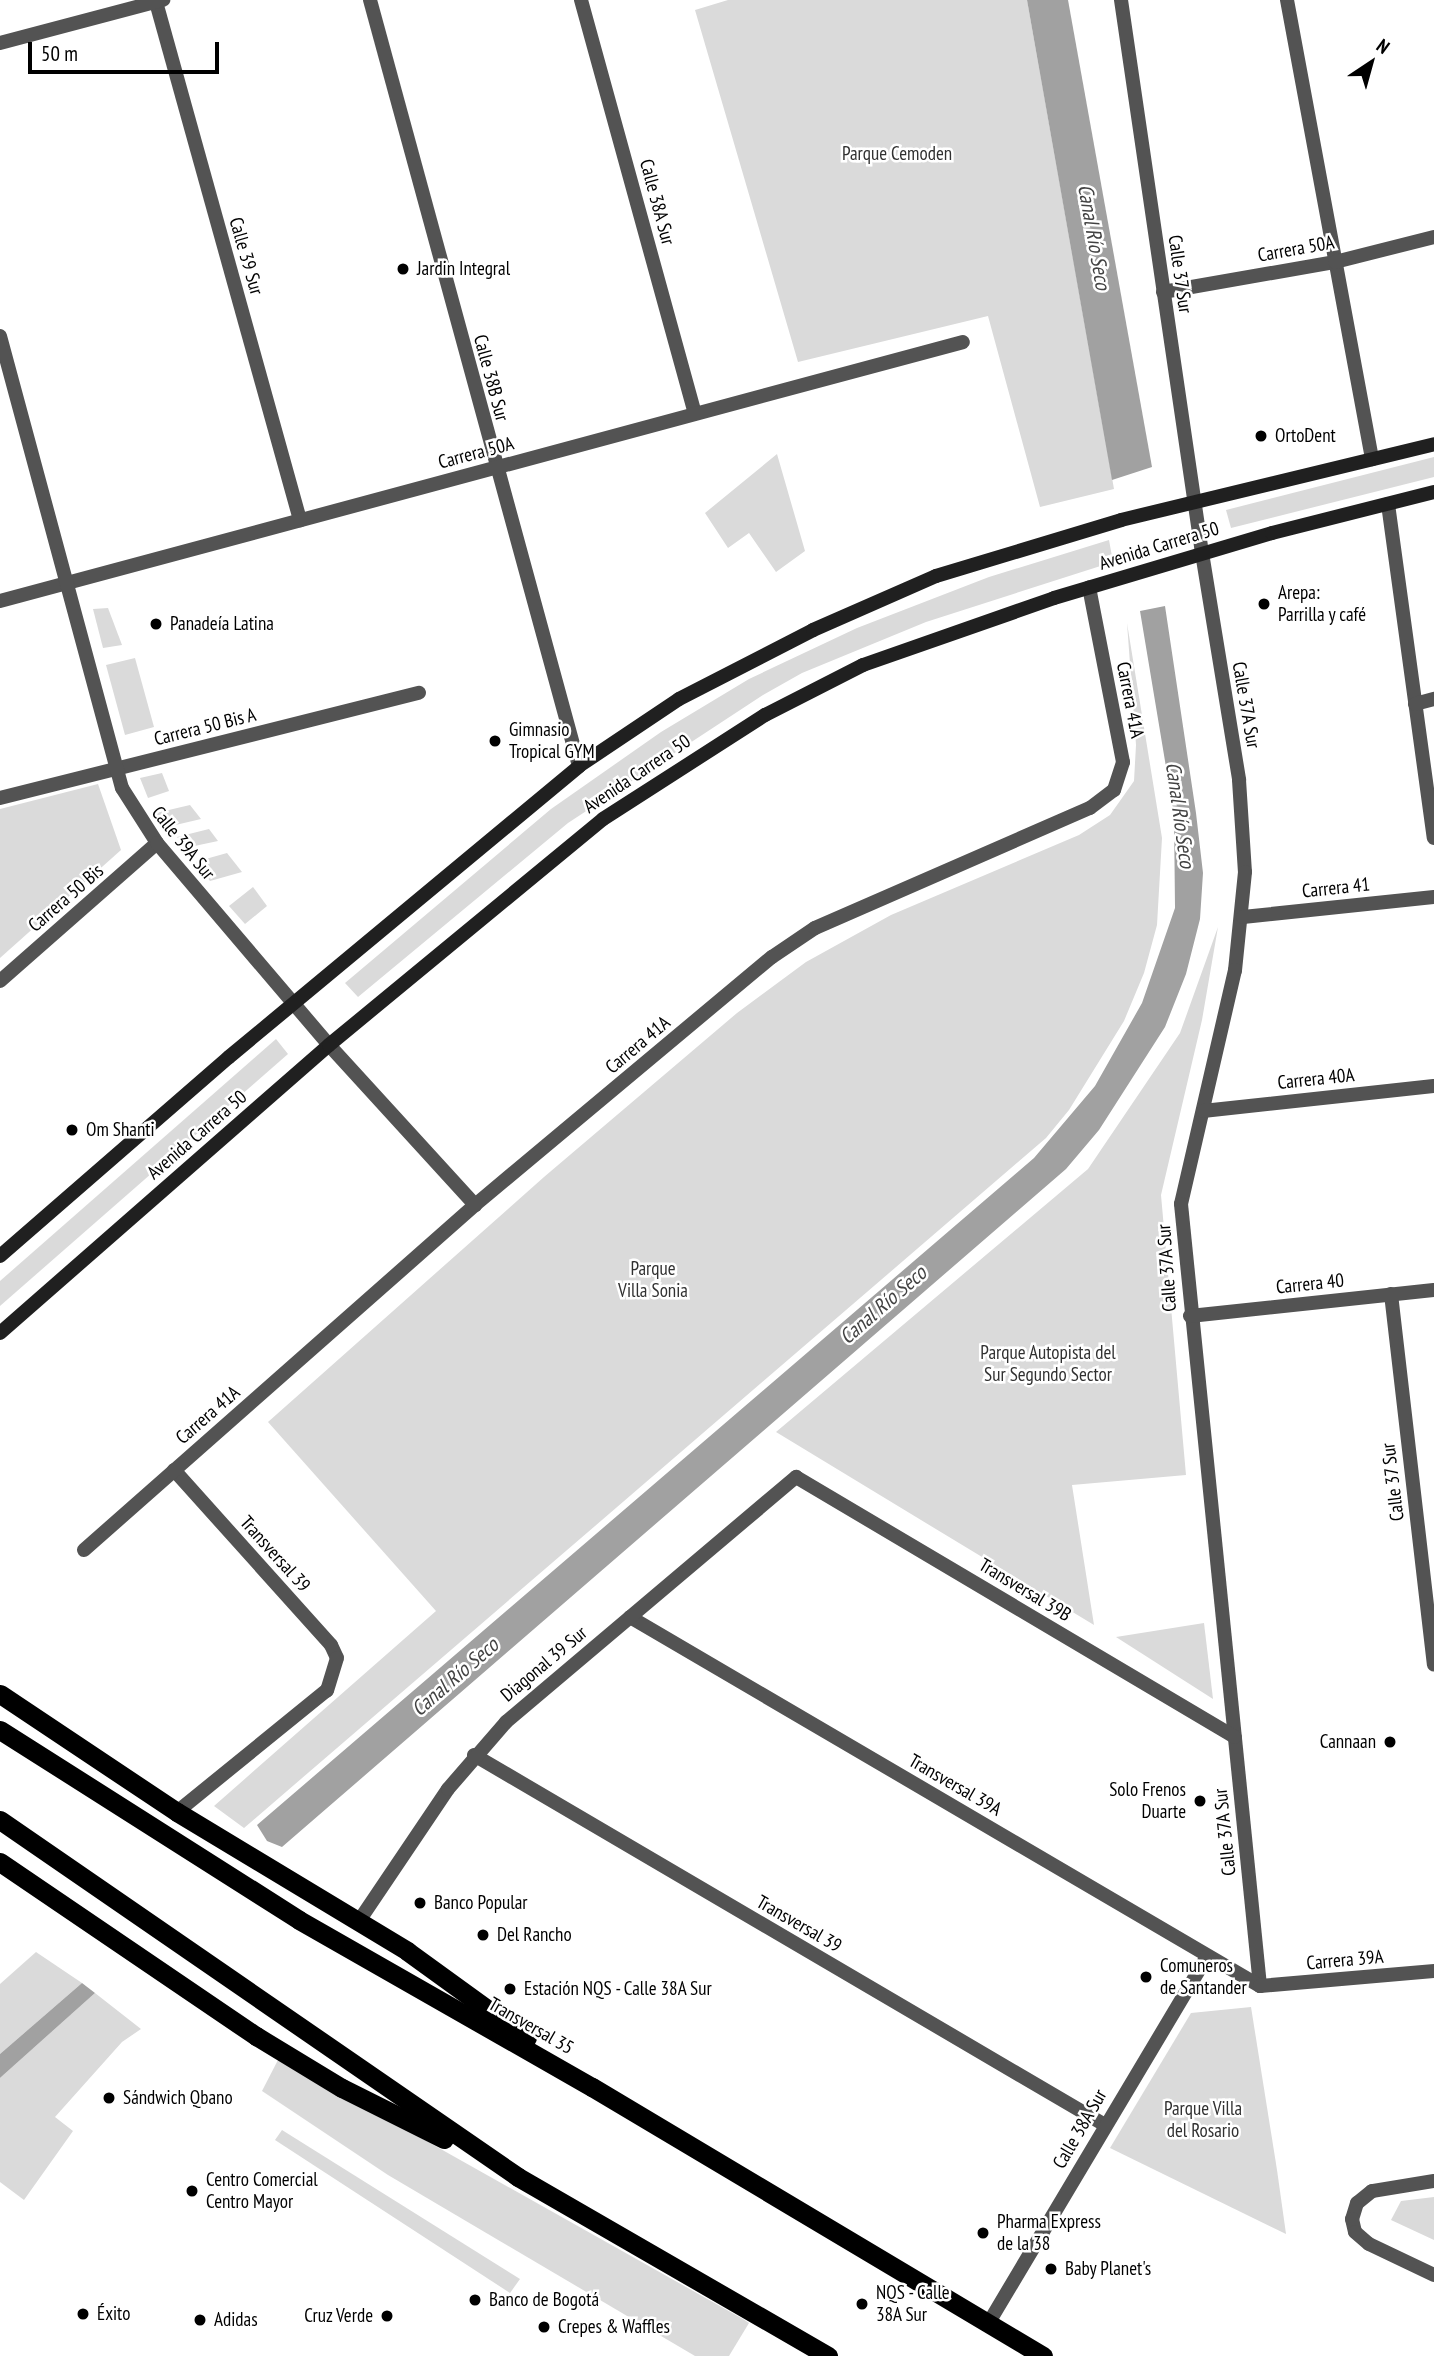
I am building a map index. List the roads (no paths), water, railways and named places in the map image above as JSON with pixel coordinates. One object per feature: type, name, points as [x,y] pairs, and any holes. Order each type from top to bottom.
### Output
[{"type":"highway","points":[[0,1677],[27,1713]]},
{"type":"highway","points":[[0,1694],[177,1812],[359,1921],[458,1986],[592,2087]]},
{"type":"highway","name":"Transversal 35","points":[[0,1730],[299,1920],[592,2087],[1043,2356]]},
{"type":"highway","points":[[0,1820],[264,2006],[518,2177]]},
{"type":"highway","points":[[0,1862],[305,2067],[518,2177],[811,2350],[828,2356]]},
{"type":"main road","name":"Avenida Carrera 50","points":[[0,1256],[293,1003],[579,766],[689,693],[835,620],[936,576],[1121,520],[1434,444]]},
{"type":"main road","name":"Avenida Carrera 50","points":[[0,1333],[329,1045],[603,819],[723,740],[863,666],[1089,587],[1202,553],[1434,492]]},
{"type":"street","name":"Calle 38B Sur","points":[[370,0],[495,467],[579,766]]},
{"type":"street","name":"Calle 38A Sur","points":[[581,0],[695,414]]},
{"type":"street","name":"Calle 37 Sur","points":[[1121,0],[1202,553]]},
{"type":"street","points":[[1287,0],[1371,459]]},
{"type":"street","points":[[0,43],[159,1]]},
{"type":"street","name":"Calle 39 Sur","points":[[159,1],[300,520]]},
{"type":"street","name":"Carrera 50A","points":[[1163,292],[1335,262],[1434,237]]},
{"type":"street","name":"Calle 39A Sur","points":[[0,336],[115,769],[132,809],[157,843],[329,1045],[475,1205]]},
{"type":"street","name":"Carrera 50A","points":[[0,601],[963,342]]},
{"type":"street","points":[[1388,504],[1434,838]]},
{"type":"street","name":"Calle 37A Sur","points":[[1202,553],[1242,803],[1243,917],[1181,1204],[1190,1316],[1260,1986]]},
{"type":"street","name":"Carrera 41A","points":[[84,1549],[475,1205],[772,957],[815,928],[1090,808],[1114,790],[1123,762],[1089,587]]},
{"type":"street","name":"Carrera 50 Bis A","points":[[0,798],[419,693]]},
{"type":"street","points":[[1415,704],[1434,699]]},
{"type":"street","name":"Carrera 50 Bis","points":[[0,981],[157,843]]},
{"type":"street","name":"Carrera 41","points":[[1243,917],[1434,897]]},
{"type":"street","name":"Carrera 40A","points":[[1202,1111],[1434,1086]]},
{"type":"street","name":"Carrera 40","points":[[1190,1316],[1434,1290]]},
{"type":"street","name":"Calle 37 Sur","points":[[1391,1294],[1434,1665]]},
{"type":"street","name":"Transversal 39","points":[[174,1470],[331,1645],[337,1669],[327,1690],[177,1812]]},
{"type":"street","name":"Transversal 39B","points":[[796,1477],[1235,1737]]},
{"type":"street","name":"Diagonal 39 Sur","points":[[359,1921],[474,1755],[541,1690],[796,1477]]},
{"type":"street","name":"Transversal 39A","points":[[630,1617],[1260,1986]]},
{"type":"street","name":"Transversal 39","points":[[474,1755],[1105,2125]]},
{"type":"street","name":"Calle 38A Sur","points":[[988,2323],[1207,1956]]},
{"type":"street","name":"Carrera 39A","points":[[1260,1986],[1434,1971]]},
{"type":"street","points":[[1434,2181],[1372,2191],[1355,2209],[1353,2225],[1369,2244],[1434,2275]]},
{"type":"water","name":"Canal Río Seco","points":[[1027,0],[1068,0],[1152,467],[1112,480]]},
{"type":"water","name":"Canal Río Seco","points":[[1165,606],[1203,873],[1200,919],[1186,974],[1165,1027],[1099,1130],[1066,1169],[282,1847],[267,1841],[257,1825],[1034,1158],[1095,1086],[1142,1003],[1175,908],[1174,815],[1140,611]]},
{"type":"water","points":[[82,1983],[95,1993],[0,2078],[0,2054]]},
{"type":"place","name":"Jardin Integral","points":[[403,269]]},
{"type":"place","name":"OrtoDent","points":[[1261,436]]},
{"type":"place","name":"Arepa: Parrilla y café","points":[[1264,604]]},
{"type":"place","name":"Panadeía Latina","points":[[156,624]]},
{"type":"place","name":"Gimnasio Tropical GYM","points":[[495,741]]},
{"type":"place","name":"Om Shanti","points":[[72,1130]]},
{"type":"place","name":"Cannaan","points":[[1390,1742]]},
{"type":"place","name":"Solo Frenos Duarte","points":[[1200,1801]]},
{"type":"place","name":"Banco Popular","points":[[420,1903]]},
{"type":"place","name":"Del Rancho","points":[[483,1935]]},
{"type":"place","name":"Comuneros de Santander","points":[[1146,1977]]},
{"type":"place","name":"Estación NQS - Calle 38A Sur","points":[[510,1989]]},
{"type":"place","name":"Sándwich Qbano","points":[[109,2098]]},
{"type":"place","name":"Centro Comercial Centro Mayor","points":[[192,2191]]},
{"type":"place","name":"Pharma Express de la 38","points":[[983,2233]]},
{"type":"place","name":"Baby Planet's","points":[[1051,2269]]},
{"type":"place","name":"Banco de Bogotá","points":[[475,2300]]},
{"type":"place","name":"NQS - Calle 38A Sur","points":[[862,2304]]},
{"type":"place","name":"Éxito","points":[[83,2314]]},
{"type":"place","name":"Cruz Verde","points":[[387,2316]]},
{"type":"place","name":"Adidas","points":[[200,2320]]},
{"type":"place","name":"Crepes & Waffles","points":[[544,2327]]},
{"type":"park label","name":"Parque Cemoden","points":[[897,154]]},
{"type":"park label","name":"Parque Villa Sonia","points":[[653,1280]]},
{"type":"park label","name":"Parque Autopista del Sur Segundo Sector","points":[[1048,1364]]},
{"type":"park label","name":"Parque Villa del Rosario","points":[[1203,2120]]}]
